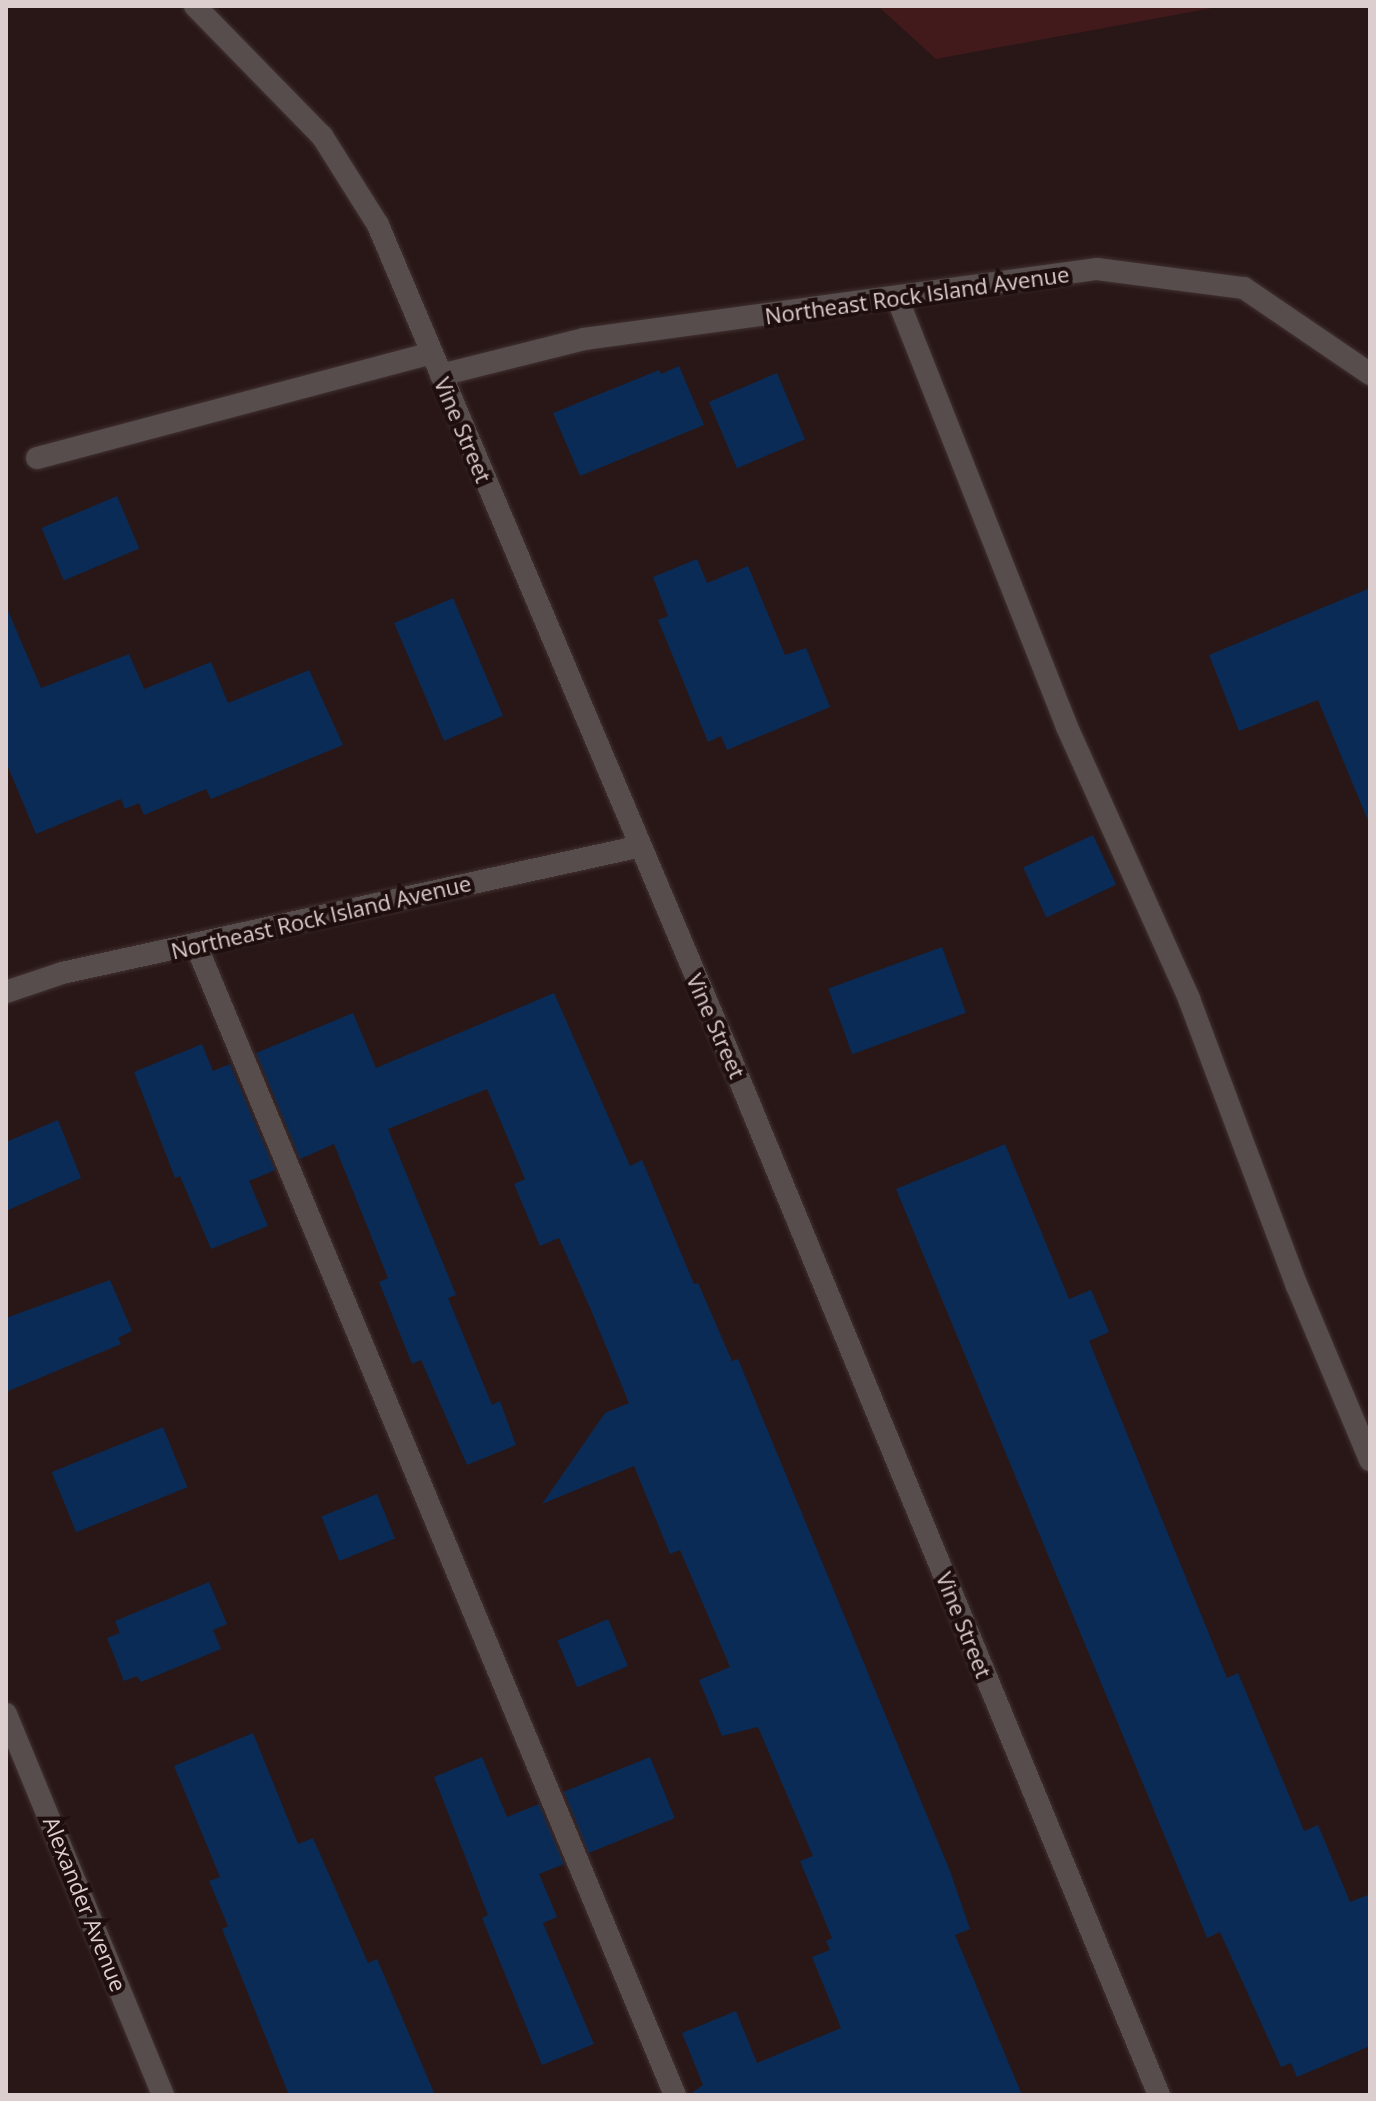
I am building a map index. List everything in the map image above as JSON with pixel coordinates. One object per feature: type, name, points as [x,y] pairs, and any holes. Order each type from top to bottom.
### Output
[{"type":"street","name":"Vine Street","points":[[195,6],[277,86],[331,149],[378,225],[637,847],[728,1052],[1159,2095]]},
{"type":"street","name":"Northeast Rock Island Avenue","points":[[441,375],[584,339],[898,300],[1097,269],[1244,288],[1340,349],[1370,374]]},
{"type":"street","points":[[898,300],[1067,727],[1189,999],[1297,1286],[1370,1460]]},
{"type":"street","points":[[37,458],[431,353]]},
{"type":"street","name":"Northeast Rock Island Avenue","points":[[6,992],[62,973],[637,847]]},
{"type":"street","points":[[196,945],[675,2095]]},
{"type":"street","name":"Alexander Avenue","points":[[6,1714],[163,2095]]},
{"type":"shaded area","points":[[878,6],[1223,6],[936,59]]},
{"type":"building","points":[[679,366],[704,425],[580,476],[553,413],[659,370],[661,374]]},
{"type":"building","points":[[777,373],[805,439],[737,468],[709,402]]},
{"type":"building","points":[[117,496],[139,548],[64,581],[42,528]]},
{"type":"building","points":[[697,559],[707,583],[748,566],[785,655],[806,648],[830,707],[727,750],[721,736],[708,742],[658,620],[668,616],[653,577]]},
{"type":"building","points":[[1370,588],[1369,823],[1318,700],[1239,731],[1209,655]]},
{"type":"building","points":[[453,598],[503,716],[444,741],[394,623]]},
{"type":"building","points":[[6,606],[41,688],[129,654],[144,689],[211,662],[228,703],[309,670],[343,745],[211,799],[206,789],[144,815],[139,803],[125,809],[121,799],[36,834],[6,762]]},
{"type":"building","points":[[1093,835],[1116,885],[1046,917],[1023,868]]},
{"type":"building","points":[[942,947],[966,1013],[852,1054],[828,988]]},
{"type":"building","points":[[554,993],[630,1166],[642,1160],[694,1284],[698,1283],[732,1361],[738,1359],[950,1871],[970,1929],[955,1935],[1022,2095],[689,2095],[703,2085],[682,2033],[736,2011],[757,2063],[841,2028],[812,1957],[830,1950],[826,1941],[832,1938],[800,1861],[813,1856],[758,1727],[722,1736],[699,1680],[730,1667],[680,1550],[670,1554],[634,1466],[542,1504],[605,1413],[629,1403],[591,1310],[559,1238],[540,1246],[514,1184],[525,1179],[487,1089],[388,1129],[456,1295],[448,1298],[492,1405],[500,1401],[516,1445],[467,1465],[421,1360],[412,1364],[379,1282],[388,1278],[334,1144],[300,1159],[256,1053],[353,1013],[376,1068]]},
{"type":"building","points":[[202,1044],[213,1071],[230,1064],[275,1170],[249,1181],[268,1226],[211,1249],[180,1176],[175,1178],[134,1072]]},
{"type":"building","points":[[58,1120],[81,1178],[6,1211],[6,1142]]},
{"type":"building","points":[[1005,1144],[1069,1299],[1091,1290],[1109,1332],[1089,1341],[1227,1678],[1238,1673],[1304,1831],[1318,1825],[1350,1902],[1370,1894],[1370,2046],[1297,2077],[1291,2063],[1281,2067],[1220,1932],[1207,1938],[896,1189]]},
{"type":"building","points":[[110,1280],[132,1331],[118,1338],[121,1344],[6,1392],[6,1318]]},
{"type":"building","points":[[163,1427],[187,1487],[76,1532],[52,1472]]},
{"type":"building","points":[[377,1494],[395,1539],[339,1561],[321,1516]]},
{"type":"building","points":[[209,1582],[227,1624],[213,1630],[221,1649],[141,1682],[137,1676],[124,1681],[107,1638],[120,1633],[115,1621]]},
{"type":"building","points":[[608,1619],[628,1666],[577,1687],[557,1640]]},
{"type":"building","points":[[253,1733],[298,1844],[313,1838],[368,1963],[377,1959],[435,2095],[289,2095],[222,1929],[228,1926],[209,1881],[220,1877],[174,1766]]},
{"type":"building","points":[[482,1757],[507,1817],[539,1804],[564,1864],[539,1874],[557,1917],[543,1923],[594,2044],[542,2065],[482,1918],[488,1915],[434,1777]]},
{"type":"building","points":[[650,1757],[675,1818],[588,1853],[564,1792]]}]
